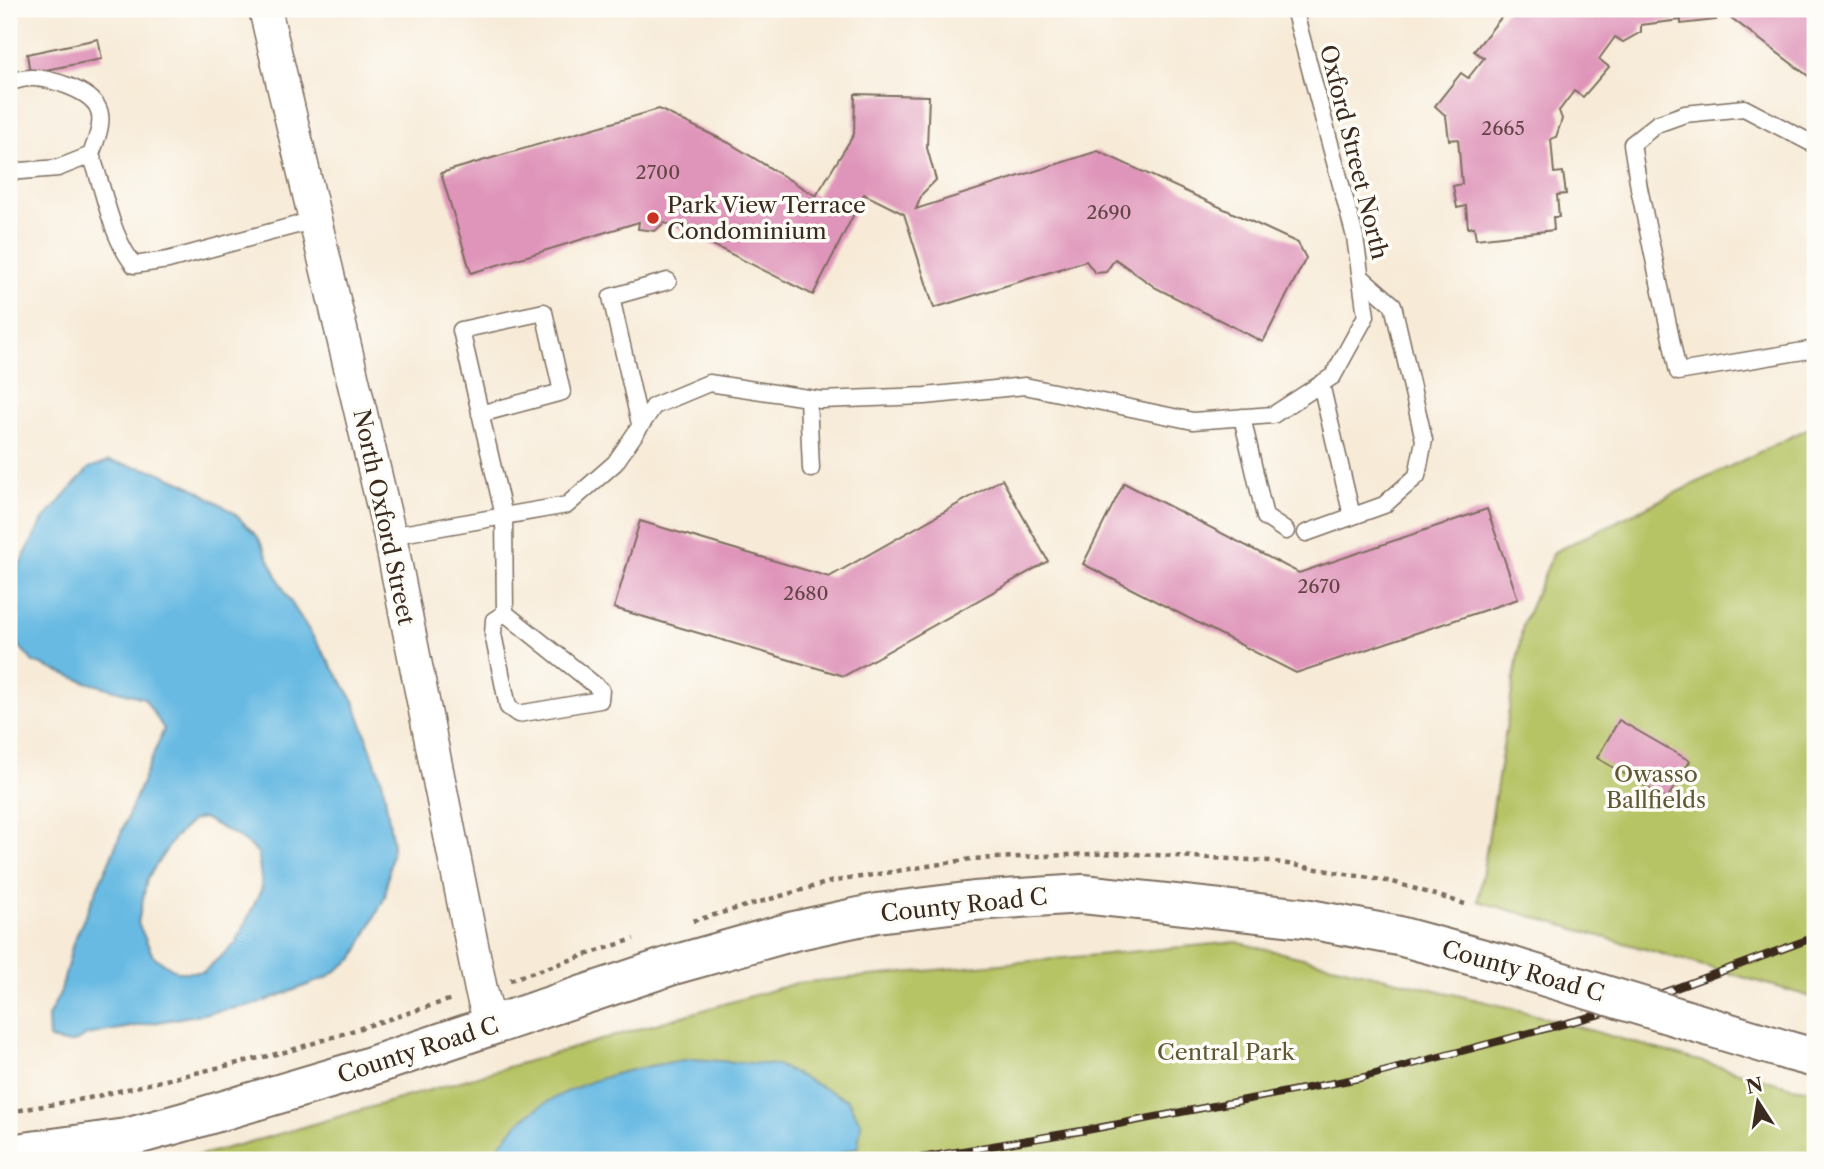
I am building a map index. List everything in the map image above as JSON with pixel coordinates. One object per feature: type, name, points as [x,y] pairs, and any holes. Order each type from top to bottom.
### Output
[{"type":"main road","name":"County Road C","points":[[78,1160],[126,1138],[353,1072],[673,965],[794,931],[877,913],[974,901],[1083,894],[1304,918],[1399,936],[1510,966],[1802,1055]]},
{"type":"main road","name":"County Road C","points":[[9,1154],[126,1138]]},
{"type":"street","name":"North Oxford Street","points":[[265,9],[390,536],[481,990],[491,1027]]},
{"type":"lane","name":"Oxford Street North","points":[[390,536],[566,505],[615,463],[654,406],[709,383],[821,400],[925,396],[1025,386],[1193,421],[1273,415],[1334,376],[1366,316],[1355,237],[1294,9]]},
{"type":"lane","points":[[9,82],[31,78],[66,85],[87,96],[99,108],[99,130],[91,155],[121,249],[134,265],[168,260],[315,220]]},
{"type":"lane","points":[[1815,145],[1744,108],[1685,114],[1657,124],[1632,144],[1678,372],[1815,349]]},
{"type":"lane","points":[[9,172],[58,168],[91,155]]},
{"type":"lane","points":[[1306,533],[1384,505],[1417,476],[1424,440],[1392,305],[1361,277]]},
{"type":"lane","points":[[640,424],[611,297],[668,281]]},
{"type":"lane","points":[[480,414],[562,392],[544,312],[461,330],[480,414],[504,516],[505,613]]},
{"type":"lane","points":[[1321,384],[1352,516]]},
{"type":"lane","points":[[808,398],[811,470]]},
{"type":"lane","points":[[1242,417],[1265,517],[1286,531]]},
{"type":"lane","points":[[505,613],[601,690],[600,700],[518,714],[513,712],[508,707],[493,634],[494,620],[505,613]]},
{"type":"green space","name":"Owasso Ballfields","points":[[1815,425],[1815,998],[1478,901],[1523,624],[1554,552]]},
{"type":"green space","name":"Central Park","points":[[1236,942],[1511,1008],[1792,1087],[1815,1090],[1815,1160],[182,1160],[796,983]]},
{"type":"water","points":[[109,461],[156,471],[192,487],[233,512],[258,537],[287,596],[354,701],[383,784],[393,845],[385,897],[354,958],[326,978],[257,1004],[87,1035],[78,1041],[64,1043],[49,1038],[48,1017],[61,991],[73,943],[164,729],[144,698],[86,682],[33,662],[9,634],[9,585],[43,520],[89,468]],"holes":[[[203,818],[237,836],[258,853],[262,888],[236,943],[203,972],[178,972],[153,956],[138,923],[147,879],[174,838],[193,820]]]},
{"type":"water","points":[[693,1059],[777,1065],[848,1100],[861,1124],[858,1147],[823,1160],[491,1160],[512,1129],[563,1093],[627,1071]]},
{"type":"building","points":[[1508,9],[1518,13],[1522,9],[1815,9],[1815,72],[1811,78],[1726,14],[1714,15],[1716,20],[1681,24],[1681,20],[1641,25],[1641,32],[1623,42],[1615,37],[1599,59],[1609,67],[1583,97],[1574,91],[1559,111],[1562,119],[1556,137],[1551,139],[1554,173],[1563,172],[1566,194],[1557,195],[1559,217],[1553,217],[1554,230],[1476,239],[1474,227],[1468,228],[1466,206],[1457,208],[1453,186],[1462,184],[1458,139],[1449,140],[1446,116],[1435,106],[1461,73],[1468,78],[1484,58],[1474,51]]},
{"type":"building","points":[[98,39],[102,59],[30,73],[27,54]]},
{"type":"building","name":"Park View Terrace Condominium","points":[[855,94],[929,96],[927,148],[936,180],[922,194],[916,209],[1098,151],[1298,243],[1306,258],[1263,342],[1156,288],[1115,259],[1106,272],[1095,273],[1086,261],[934,308],[904,214],[864,194],[813,295],[673,225],[664,223],[655,231],[638,229],[639,222],[471,273],[441,173],[659,109],[729,143],[816,196],[854,134]]},
{"type":"building","points":[[1002,479],[1048,561],[844,676],[614,608],[640,521],[829,577]]},
{"type":"building","points":[[1124,483],[1299,573],[1487,509],[1518,599],[1296,673],[1083,564]]},
{"type":"building","points":[[1619,720],[1690,761],[1667,799],[1597,758]]},
{"type":"railway","points":[[909,1160],[1087,1130],[1360,1078],[1616,1010],[1815,937]]},
{"type":"place","name":"Park View Terrace Condominium","points":[[653,218]]}]
